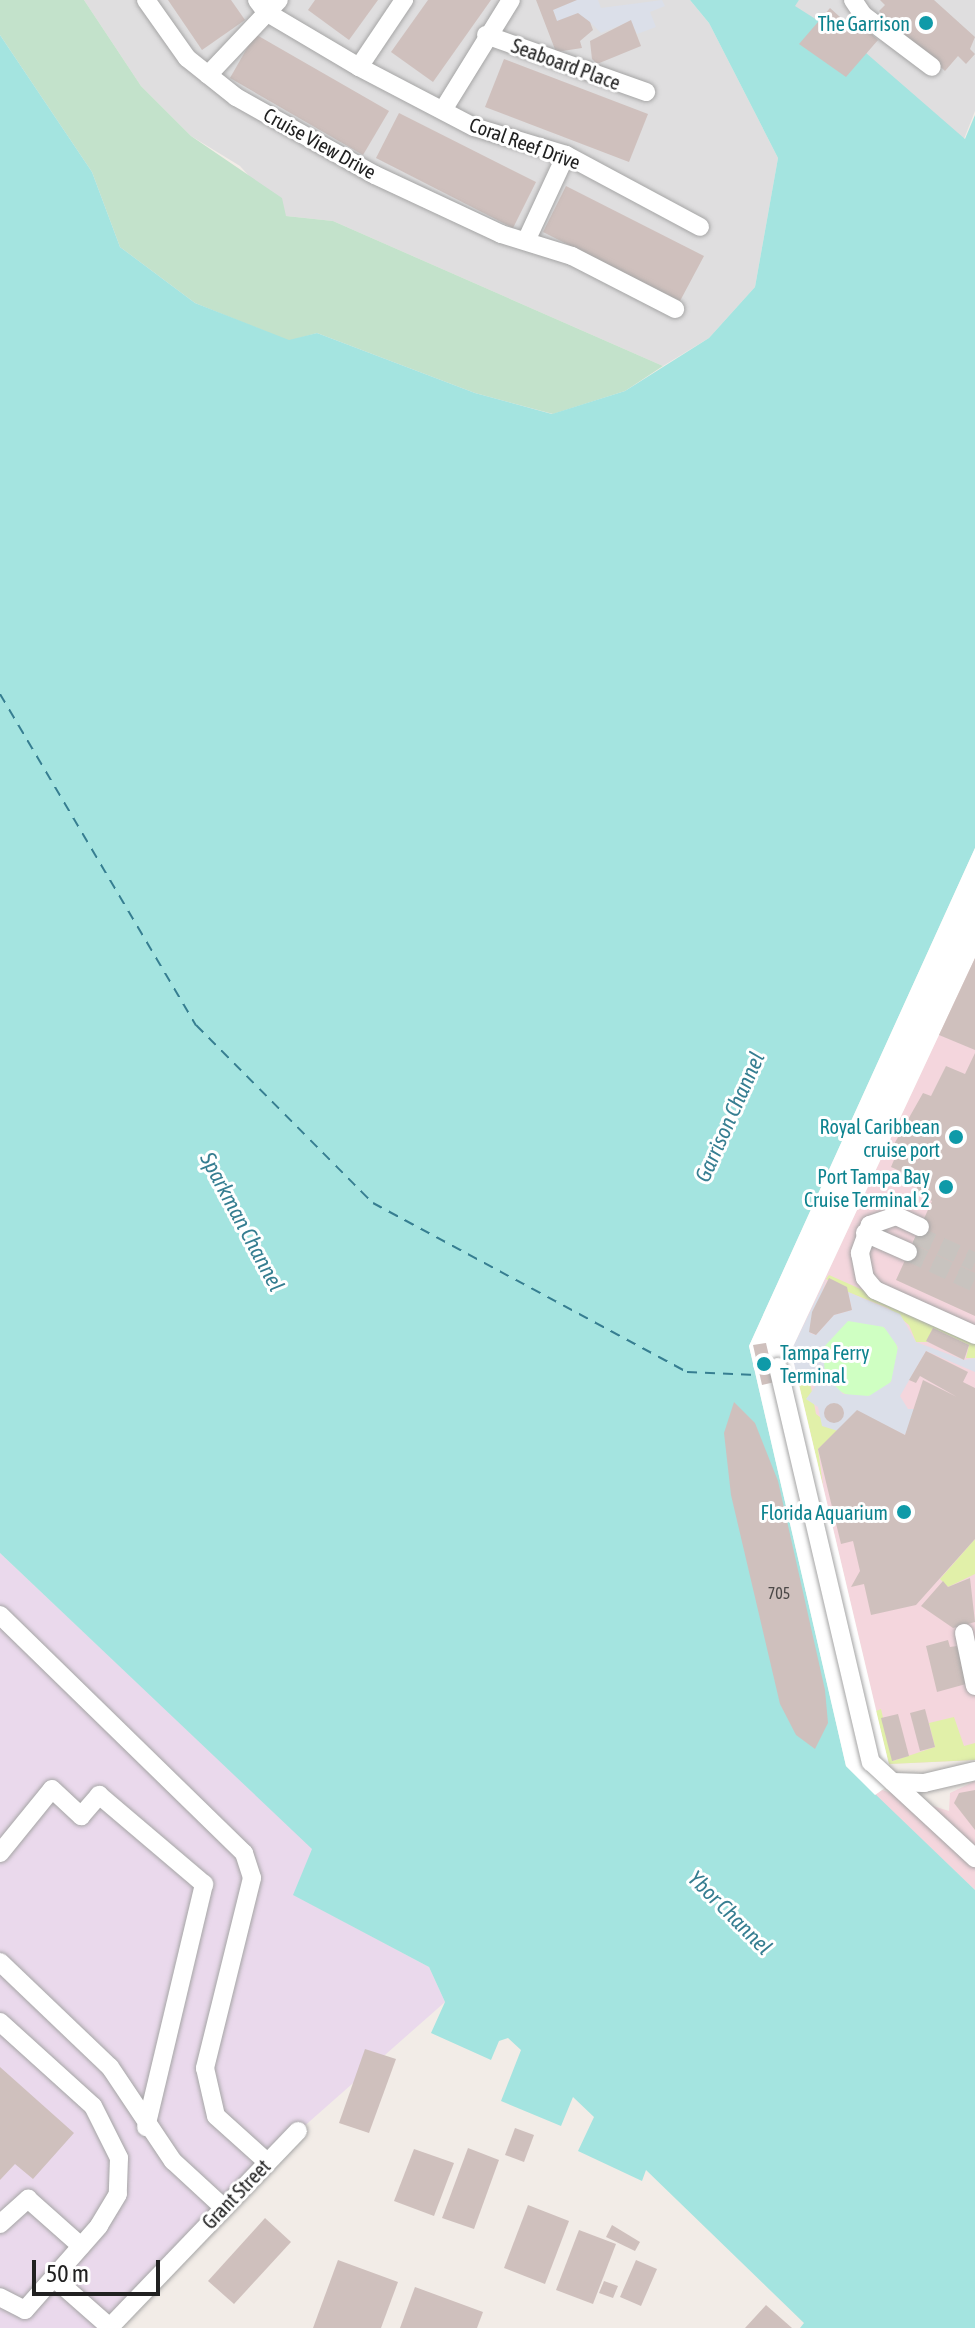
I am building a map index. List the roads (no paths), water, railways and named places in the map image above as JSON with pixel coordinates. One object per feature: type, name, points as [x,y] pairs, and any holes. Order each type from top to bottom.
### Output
[{"type":"street","name":"Cruise View Drive","points":[[146,0],[187,58],[208,75],[375,175],[526,241],[572,256],[675,309]]},
{"type":"street","points":[[359,67],[404,0]]},
{"type":"street","points":[[443,110],[486,35],[511,0]]},
{"type":"street","points":[[853,0],[863,15],[932,67]]},
{"type":"street","points":[[208,75],[267,4]]},
{"type":"street","name":"Coral Reef Drive","points":[[267,4],[359,67],[474,127],[566,155],[700,227]]},
{"type":"street","name":"Seaboard Place","points":[[486,35],[646,92]]},
{"type":"street","points":[[526,241],[566,155]]},
{"type":"street","points":[[871,1226],[914,1240],[896,1216],[871,1226],[860,1253],[871,1287],[975,1335]]},
{"type":"street","points":[[778,1367],[871,1762],[975,1858]]},
{"type":"street","points":[[0,1615],[244,1853],[252,1878],[205,2068],[216,2116],[267,2162]]},
{"type":"street","points":[[964,1633],[975,1686]]},
{"type":"street","points":[[893,1782],[924,1783],[975,1771]]},
{"type":"street","points":[[0,1853],[52,1789],[81,1816],[99,1795],[204,1884],[146,2127]]},
{"type":"street","points":[[0,1962],[110,2067],[146,2127],[223,2207]]},
{"type":"street","points":[[0,2022],[93,2106],[119,2158],[118,2194],[54,2278],[25,2310],[0,2297]]},
{"type":"street","name":"Grant Street","points":[[110,2328],[298,2131]]},
{"type":"street","points":[[0,2224],[22,2198],[28,2199],[81,2246]]},
{"type":"street","points":[[54,2278],[110,2328]]},
{"type":"water","points":[[690,0],[799,0],[795,6],[858,46],[965,139],[975,115],[975,848],[749,1346],[846,1766],[975,1890],[975,2328],[800,2328],[804,2323],[646,2170],[642,2181],[578,2151],[594,2117],[573,2097],[561,2126],[501,2101],[521,2050],[508,2038],[499,2041],[491,2060],[431,2033],[445,2002],[429,1967],[293,1895],[312,1849],[0,1553],[0,35],[92,172],[120,247],[195,303],[289,340],[317,333],[475,393],[552,414],[625,391],[709,338],[755,287],[778,158],[709,23]]},
{"type":"tunnel","points":[[916,1235],[975,1262]]},
{"type":"tunnel","points":[[908,1252],[975,1283]]},
{"type":"place","name":"The Garrison","points":[[926,23]]},
{"type":"place","name":"Royal Caribbean cruise port","points":[[956,1137]]},
{"type":"place","name":"Port Tampa Bay Cruise Terminal 2","points":[[946,1187]]},
{"type":"place","name":"Tampa Ferry Terminal","points":[[764,1364]]},
{"type":"place","name":"Florida Aquarium","points":[[904,1512]]},
{"type":"water label","name":"Garrison Channel","points":[[730,1117]]},
{"type":"water label","name":"Sparkman Channel","points":[[242,1222]]},
{"type":"water label","name":"Ybor Channel","points":[[730,1913]]}]
